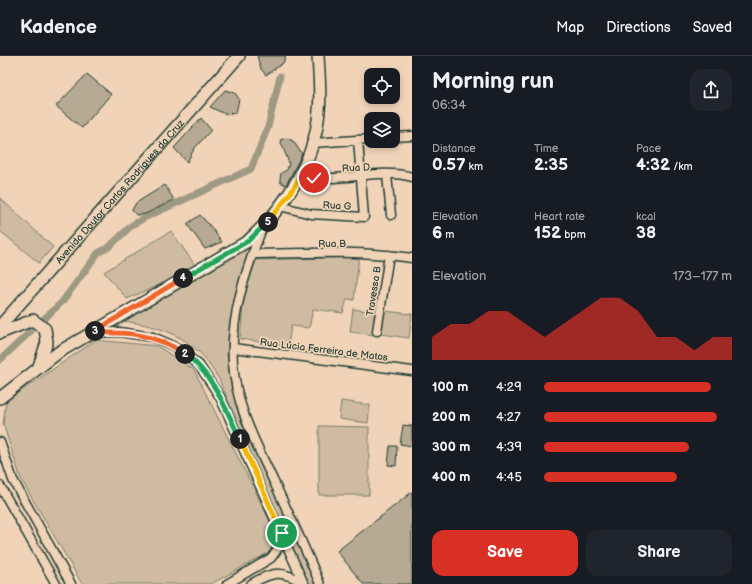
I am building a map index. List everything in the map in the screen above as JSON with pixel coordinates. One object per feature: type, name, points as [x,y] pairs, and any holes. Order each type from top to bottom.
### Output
[{"type":"main road","name":"Avenida Doutor Carlos Rodrigues da Cruz","points":[[0,326],[239,56]]},
{"type":"main road","points":[[0,398],[39,366],[91,333],[248,241],[261,229],[280,206],[301,175],[313,143],[320,110],[316,59]]},
{"type":"main road","points":[[0,333],[33,320],[45,328],[47,342],[39,366]]},
{"type":"street","points":[[400,137],[412,136]]},
{"type":"street","name":"Rua G","points":[[280,206],[308,214],[363,217],[358,140]]},
{"type":"street","points":[[313,143],[364,140]]},
{"type":"street","name":"Rua D","points":[[301,175],[319,179],[387,175],[412,177]]},
{"type":"street","points":[[387,175],[391,214]]},
{"type":"street","points":[[261,229],[241,290],[233,348],[236,388],[245,421],[320,584]]},
{"type":"street","name":"Rua B","points":[[252,254],[346,252],[412,258]]},
{"type":"street","name":"Travessa B","points":[[377,331],[389,255]]},
{"type":"street","points":[[91,333],[119,332],[153,337],[174,346],[199,365],[220,397],[304,583]]},
{"type":"street","name":"Rua Lúcia Ferreira de Matos","points":[[233,348],[412,370]]},
{"type":"street","points":[[0,442],[13,480],[71,584]]},
{"type":"street","points":[[0,486],[56,584]]},
{"type":"street","points":[[226,584],[271,558],[279,547],[282,533]]},
{"type":"street","points":[[251,584],[264,576],[281,573],[290,574],[304,583]]},
{"type":"shaded area","points":[[0,198],[53,247],[39,263],[0,231]]},
{"type":"shaded area","points":[[171,231],[197,268],[127,299],[104,272]]},
{"type":"shaded area","points":[[252,241],[236,295],[227,354],[230,380],[240,418],[316,584],[307,584],[219,379],[206,360],[191,346],[172,333],[139,323],[115,320]]},
{"type":"shaded area","points":[[359,257],[354,300],[347,299],[343,313],[313,309],[309,328],[291,326],[288,346],[240,339],[244,295],[256,260]]},
{"type":"shaded area","points":[[353,309],[378,313],[374,335],[350,332]]},
{"type":"shaded area","points":[[385,311],[412,314],[409,338],[381,334]]},
{"type":"shaded area","points":[[96,340],[157,346],[194,370],[276,533],[270,552],[211,584],[82,584],[21,479],[3,424],[6,401]]},
{"type":"shaded area","points":[[341,401],[370,405],[368,423],[339,419]]},
{"type":"shaded area","points":[[319,426],[369,427],[369,495],[319,495]]},
{"type":"building","points":[[257,56],[286,56],[283,63],[266,75],[261,69]]},
{"type":"building","points":[[87,74],[111,94],[82,128],[56,106]]},
{"type":"building","points":[[225,90],[235,93],[239,99],[236,113],[225,114],[210,107]]},
{"type":"building","points":[[201,118],[211,130],[194,149],[187,162],[174,148]]},
{"type":"building","points":[[287,138],[293,141],[302,154],[286,185],[280,182],[280,179],[281,173],[287,170],[289,163],[280,140]]},
{"type":"building","points":[[165,185],[174,200],[145,214],[136,215],[132,210],[136,203]]},
{"type":"building","points":[[200,215],[222,242],[205,249],[187,224]]},
{"type":"building","points":[[403,425],[412,426],[412,446],[400,444]]},
{"type":"building","points":[[390,446],[397,446],[396,466],[388,465]]},
{"type":"building","points":[[412,492],[412,584],[363,584],[337,551]]},
{"type":"waterway","points":[[0,360],[62,302],[98,253],[109,247],[132,225],[146,217],[251,169],[268,127],[280,76]]},
{"type":"route","points":[[282,533],[220,397],[199,365],[174,346],[153,337],[119,332],[91,333],[248,241],[269,220],[291,192],[301,175],[314,178]]}]
